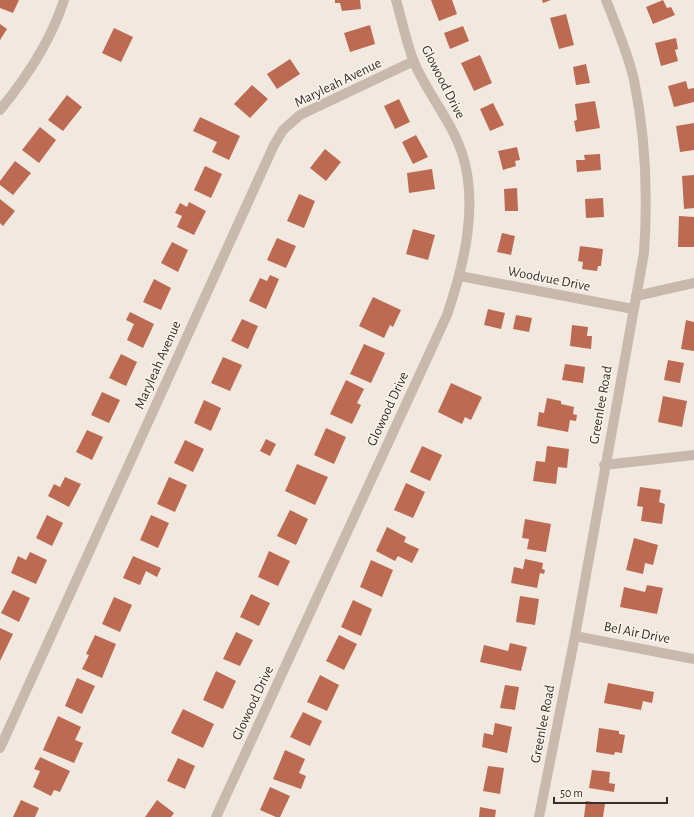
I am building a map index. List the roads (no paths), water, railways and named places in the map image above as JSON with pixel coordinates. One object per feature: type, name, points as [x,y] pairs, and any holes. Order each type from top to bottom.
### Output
[{"type":"street","points":[[0,110],[42,51],[64,0]]},
{"type":"street","name":"Glowood Drive","points":[[216,817],[447,314],[460,276],[469,216],[469,182],[462,153],[449,125],[414,62],[396,0]]},
{"type":"street","name":"Greenlee Road","points":[[539,817],[575,636],[604,465],[644,253],[647,207],[643,134],[634,79],[619,32],[606,0]]},
{"type":"street","name":"Maryleah Avenue","points":[[0,748],[274,145],[283,130],[300,115],[414,62]]},
{"type":"street","name":"Woodvue Drive","points":[[460,276],[633,309]]},
{"type":"street","points":[[636,296],[694,283]]},
{"type":"street","points":[[604,465],[694,455]]},
{"type":"street","name":"Bel Air Drive","points":[[575,636],[694,659]]}]
